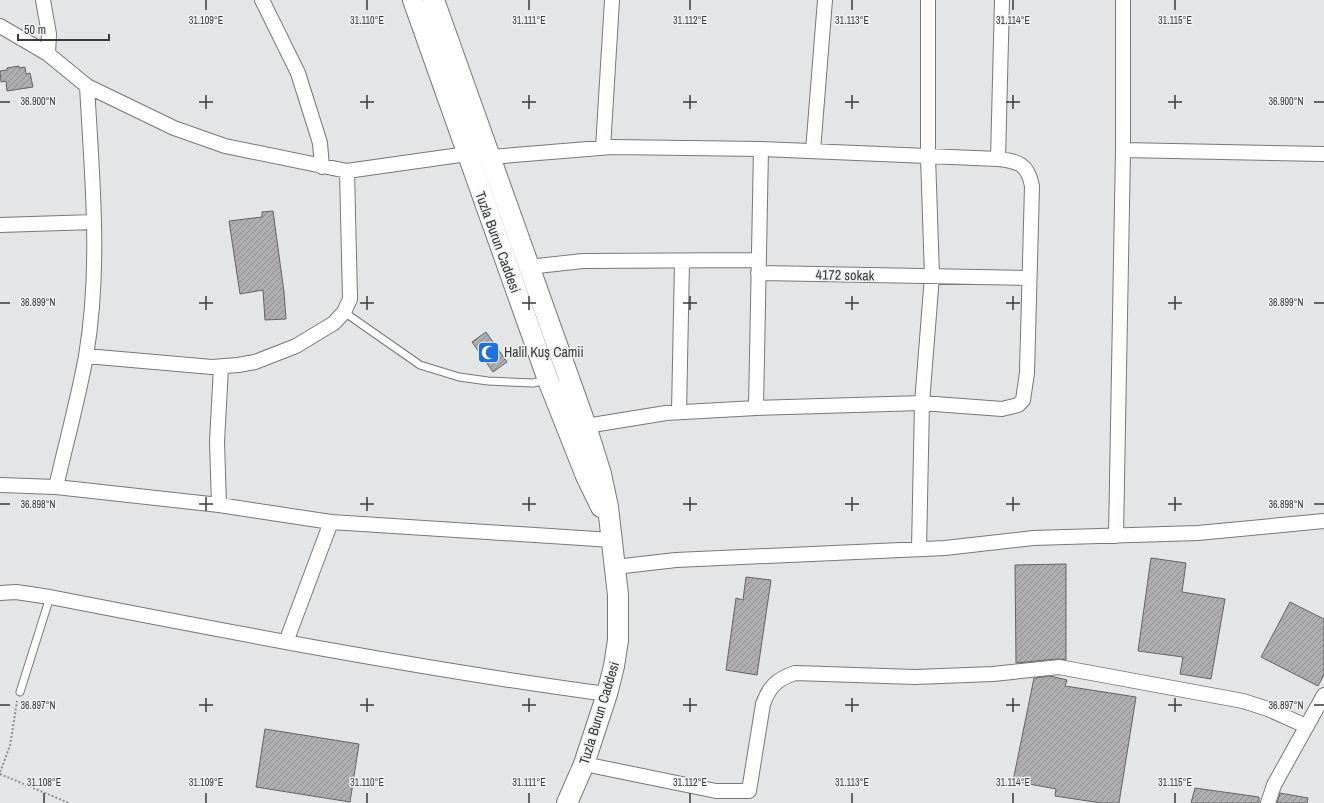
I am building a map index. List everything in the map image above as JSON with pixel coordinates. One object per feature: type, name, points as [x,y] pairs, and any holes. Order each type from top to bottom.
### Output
[{"type":"main road","name":"Tuzla Burun Caddesi","points":[[413,0],[548,380],[586,476],[612,532]]},
{"type":"main road","name":"Tuzla Burun Caddesi","points":[[436,1],[528,267],[586,426],[601,474],[612,532],[618,595],[618,640],[614,666],[607,694],[584,764],[567,803]]},
{"type":"street","points":[[43,0],[49,34],[48,54]]},
{"type":"street","points":[[262,0],[298,73],[320,143],[322,167]]},
{"type":"street","points":[[603,148],[612,0]]},
{"type":"street","points":[[813,151],[825,0]]},
{"type":"street","points":[[919,549],[922,403],[932,276],[928,156],[928,0]]},
{"type":"street","points":[[998,159],[1002,0]]},
{"type":"street","points":[[1116,536],[1123,150],[1123,0]]},
{"type":"street","points":[[0,26],[48,54],[87,86],[174,128],[225,146],[347,171],[467,154]]},
{"type":"street","points":[[56,487],[86,356],[92,298],[94,222],[87,86]]},
{"type":"street","points":[[491,157],[603,148],[761,149],[998,159],[1014,161],[1022,165],[1030,177],[1032,186],[1028,373],[1023,400],[1018,405],[1002,409],[922,403],[756,408],[679,412],[586,426]]},
{"type":"street","points":[[756,408],[761,149]]},
{"type":"street","points":[[1123,150],[1324,154]]},
{"type":"street","points":[[86,356],[221,367],[254,362],[296,346],[334,323],[344,312],[350,299],[347,171]]},
{"type":"street","points":[[0,225],[94,222]]},
{"type":"street","name":"4172 sokak","points":[[528,267],[583,261],[682,262],[932,276],[1029,278]]},
{"type":"street","points":[[679,412],[682,262]]},
{"type":"street","points":[[219,505],[217,442],[221,367]]},
{"type":"street","points":[[0,485],[56,487],[219,505],[331,522],[612,532]]},
{"type":"street","points":[[615,567],[676,560],[919,549],[1033,538],[1198,533],[1324,521]]},
{"type":"street","points":[[286,642],[331,522]]},
{"type":"street","points":[[0,593],[16,592],[50,597],[286,642],[492,678],[607,694]]},
{"type":"street","points":[[584,764],[715,797],[749,791],[763,704],[768,691],[775,682],[795,673],[915,677],[993,674],[1059,667],[1243,701],[1306,726]]},
{"type":"street","points":[[1268,803],[1274,785],[1324,695]]},
{"type":"lane","points":[[344,312],[420,365],[459,377],[488,381],[533,383],[548,380]]},
{"type":"lane","points":[[20,692],[50,597]]},
{"type":"path","points":[[20,692],[14,714],[10,746],[0,773],[70,803]]},
{"type":"building","points":[[19,66],[19,68],[25,67],[26,74],[30,73],[33,87],[7,91],[6,81],[1,82],[0,71]]},
{"type":"building","points":[[273,211],[284,292],[286,319],[265,320],[263,290],[240,294],[229,221],[262,217],[262,212]]},
{"type":"building","name":"Halil Kuş Camii","points":[[486,332],[507,362],[493,372],[472,342]]},
{"type":"building","points":[[1151,558],[1186,563],[1182,592],[1225,599],[1211,679],[1180,674],[1183,657],[1138,651]]},
{"type":"building","points":[[1066,564],[1066,660],[1058,659],[1016,663],[1015,565]]},
{"type":"building","points":[[746,577],[771,580],[757,675],[726,670],[736,598],[743,600]]},
{"type":"building","points":[[1290,602],[1324,619],[1324,675],[1318,686],[1261,657]]},
{"type":"building","points":[[1050,676],[1067,680],[1065,686],[1136,697],[1119,803],[1101,803],[1055,796],[1056,789],[1013,781],[1034,678]]},
{"type":"building","points":[[265,729],[359,744],[350,802],[256,787]]},
{"type":"building","points":[[1195,788],[1259,797],[1259,803],[1191,803]]},
{"type":"building","points":[[1280,793],[1308,798],[1307,803],[1277,803]]},
{"type":"place","name":"Halil Kuş Camii","points":[[489,352]]}]
